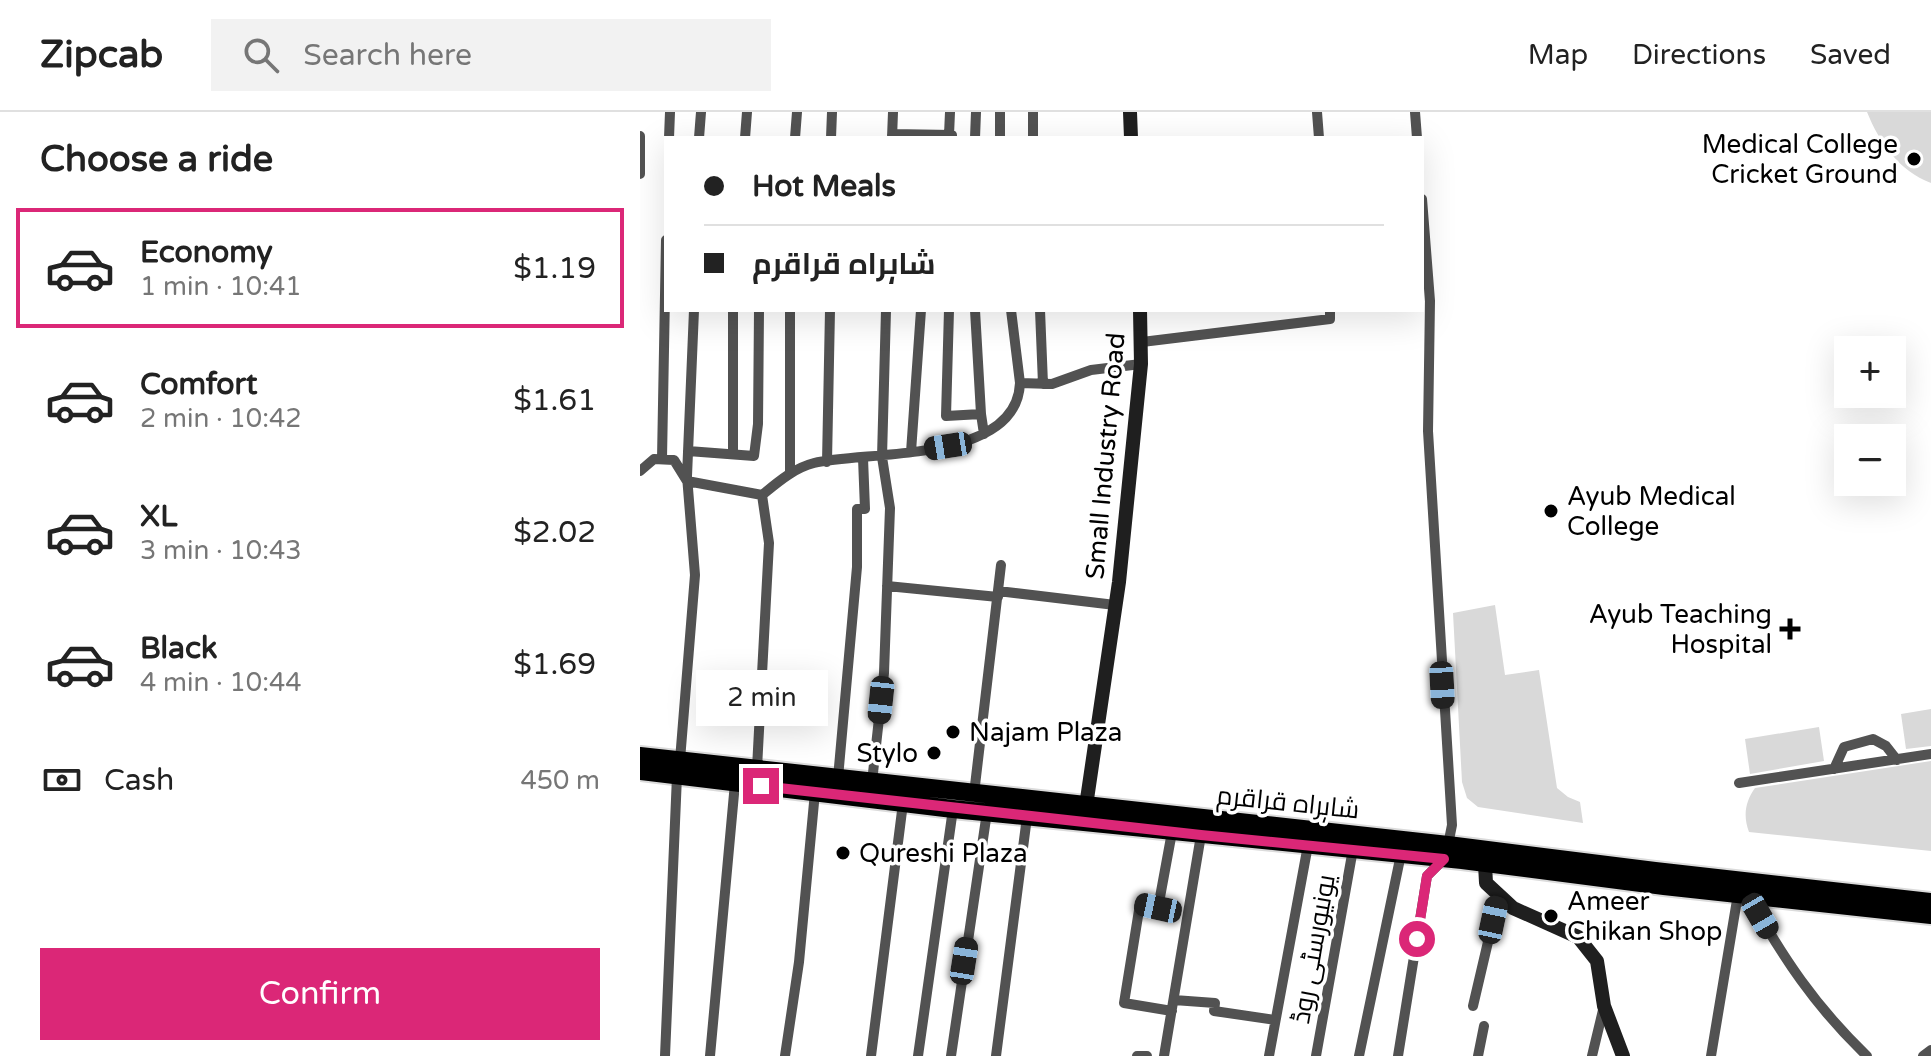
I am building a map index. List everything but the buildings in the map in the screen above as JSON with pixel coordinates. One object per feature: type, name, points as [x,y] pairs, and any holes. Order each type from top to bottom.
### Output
[{"type":"highway","name":"شاہراہ قراقرم","points":[[640,756],[735,783],[953,809],[1027,817],[1085,814],[1931,902]]},
{"type":"highway","name":"شاہراہ قراقرم","points":[[640,771],[757,768],[974,794],[1172,832],[1401,854],[1446,852],[1485,864],[1931,915]]},
{"type":"street","points":[[669,136],[670,112]]},
{"type":"street","points":[[699,136],[701,112]]},
{"type":"street","points":[[745,136],[747,112]]},
{"type":"street","points":[[795,136],[797,112]]},
{"type":"street","points":[[831,136],[832,112]]},
{"type":"street","points":[[893,112],[892,136],[950,136],[950,112]]},
{"type":"street","points":[[975,136],[976,112]]},
{"type":"street","points":[[1000,112],[1000,136]]},
{"type":"street","points":[[1033,112],[1033,136]]},
{"type":"street","points":[[1130,112],[1131,136]]},
{"type":"street","points":[[1317,112],[1319,136]]},
{"type":"street","points":[[1415,112],[1417,136]]},
{"type":"street","points":[[640,136],[640,174]]},
{"type":"street","points":[[1398,1056],[1427,876],[1446,852],[1452,825],[1428,431],[1430,301],[1424,224]]},
{"type":"street","points":[[662,459],[665,312]]},
{"type":"street","points":[[665,1056],[679,768],[695,575],[687,481],[694,312]]},
{"type":"street","points":[[733,312],[733,453]]},
{"type":"street","points":[[688,451],[754,456],[758,424],[759,312]]},
{"type":"street","points":[[790,312],[790,473]]},
{"type":"street","points":[[827,462],[830,312]]},
{"type":"street","points":[[872,782],[884,673],[890,508],[882,457],[886,312]]},
{"type":"street","points":[[911,452],[921,312]]},
{"type":"street","points":[[949,312],[946,416],[981,414]]},
{"type":"street","points":[[975,312],[984,434]]},
{"type":"street","points":[[640,471],[654,459],[674,460],[687,481],[762,495],[790,473],[814,463],[882,457],[948,446],[993,431],[1019,398],[1011,312]]},
{"type":"street","points":[[1040,312],[1043,384]]},
{"type":"street","name":"Small Industry Road","points":[[1085,814],[1115,605],[1141,364],[1140,312]]},
{"type":"street","points":[[1142,342],[1330,319],[1330,312]]},
{"type":"street","points":[[1020,383],[1052,384],[1091,370],[1141,364]]},
{"type":"street","points":[[838,778],[857,567],[857,509],[865,509],[863,458]]},
{"type":"street","points":[[757,768],[769,543],[762,495]]},
{"type":"street","points":[[974,794],[1001,565]]},
{"type":"street","points":[[887,586],[1115,605]]},
{"type":"street","points":[[1834,769],[1844,747],[1873,739],[1886,746],[1897,760]]},
{"type":"street","points":[[1739,783],[1931,754]]},
{"type":"street","points":[[710,1056],[735,783]]},
{"type":"street","points":[[785,1056],[799,962],[815,792]]},
{"type":"street","points":[[871,1056],[903,803]]},
{"type":"street","points":[[918,1056],[953,809]]},
{"type":"street","points":[[951,1056],[987,812]]},
{"type":"street","points":[[996,1056],[1027,817]]},
{"type":"street","points":[[1172,832],[1158,908],[1140,904],[1124,1003],[1173,1006],[1215,1003],[1214,1011],[1275,1020]]},
{"type":"street","points":[[1164,1056],[1201,835]]},
{"type":"street","points":[[1269,1056],[1308,845]]},
{"type":"street","name":"یونیورسٹی روڈ","points":[[1316,1056],[1353,849]]},
{"type":"street","points":[[1359,1056],[1401,854]]},
{"type":"street","points":[[1485,864],[1486,883],[1513,908],[1578,937],[1597,961],[1604,1006],[1623,1056]]},
{"type":"street","points":[[1743,894],[1783,957],[1832,1023],[1855,1051],[1867,1056]]},
{"type":"street","points":[[1711,1056],[1743,894]]},
{"type":"street","points":[[1473,1006],[1499,895]]},
{"type":"street","points":[[1592,1056],[1604,1006]]},
{"type":"street","points":[[1478,1056],[1484,1026]]},
{"type":"street","points":[[1923,1056],[1931,1050]]},
{"type":"street","points":[[1137,1056],[1147,1056]]},
{"type":"shaded area","name":"Medical College Cricket Ground","points":[[1867,112],[1931,112],[1931,183],[1900,163],[1878,134]]},
{"type":"shaded area","points":[[1495,605],[1505,675],[1539,670],[1557,788],[1580,802],[1583,823],[1478,807],[1467,798],[1462,782],[1453,613]]},
{"type":"shaded area","points":[[1931,709],[1931,746],[1906,749],[1901,714]]},
{"type":"shaded area","points":[[1819,727],[1824,761],[1750,774],[1745,739]]},
{"type":"shaded area","points":[[1931,761],[1931,851],[1749,832],[1746,809],[1755,788]]},
{"type":"place","name":"Medical College Cricket Ground","points":[[1914,159]]},
{"type":"place","name":"Ayub Medical College","points":[[1551,511]]},
{"type":"place","name":"Ayub Teaching Hospital","points":[[1790,629]]},
{"type":"place","name":"Najam Plaza","points":[[953,732]]},
{"type":"place","name":"Stylo","points":[[934,753]]},
{"type":"place","name":"Qureshi Plaza","points":[[843,853]]},
{"type":"place","name":"Ameer Chikan Shop","points":[[1551,916]]},
{"type":"route","points":[[761,786],[953,809],[1444,859],[1427,876],[1417,939]]}]
